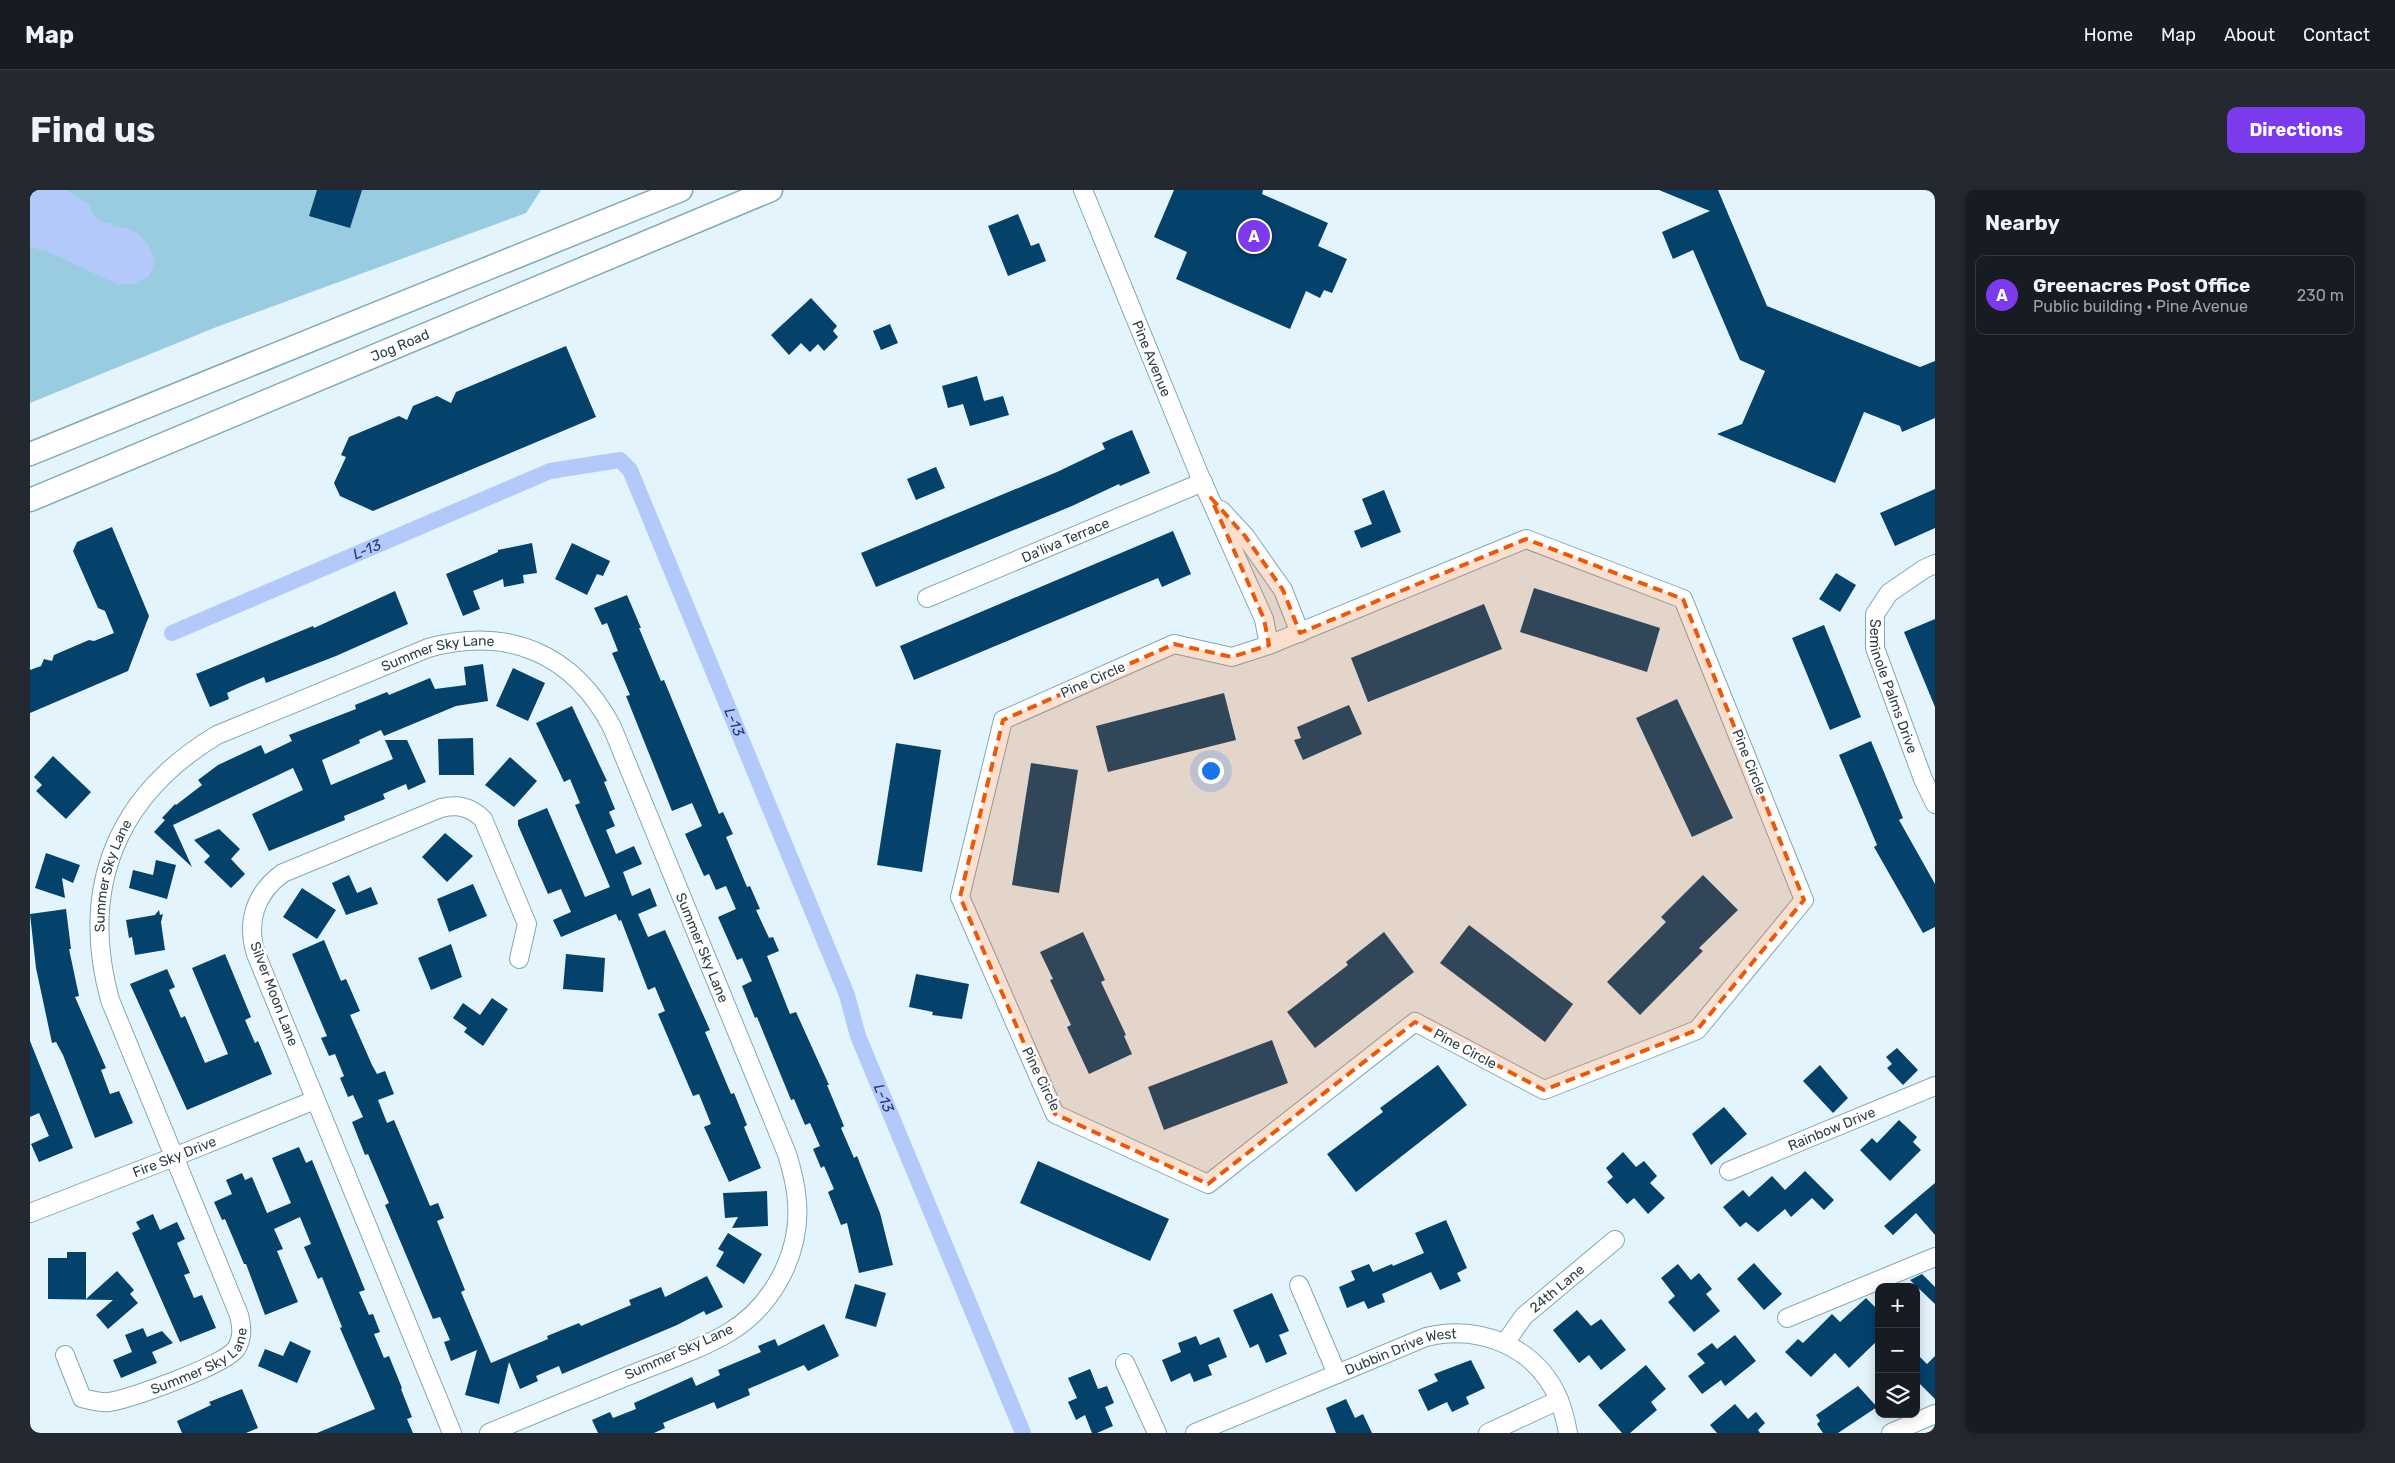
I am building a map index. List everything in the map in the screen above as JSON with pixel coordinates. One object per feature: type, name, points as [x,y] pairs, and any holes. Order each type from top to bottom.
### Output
[{"type":"main road","points":[[30,454],[681,190]]},
{"type":"main road","name":"Jog Road","points":[[30,500],[771,190]]},
{"type":"main road","points":[[456,282],[467,317]]},
{"type":"street","name":"Pine Avenue","points":[[1083,190],[1167,399],[1264,618],[1269,645]]},
{"type":"street","name":"Pine Avenue","points":[[1094,190],[1095,218]]},
{"type":"street","name":"Da'liva Terrace","points":[[927,598],[1204,482]]},
{"type":"street","name":"Pine Avenue","points":[[1211,498],[1245,536],[1283,590],[1300,633]]},
{"type":"street","name":"Pine Circle","points":[[1526,539],[1683,599],[1804,900],[1698,1030],[1544,1090],[1415,1022],[1208,1184],[1055,1114],[960,897],[1003,720],[1174,644],[1232,657],[1269,645],[1526,539]]},
{"type":"street","name":"Seminole Palms Drive","points":[[1935,564],[1924,569],[1889,593],[1876,614],[1874,648],[1923,779],[1935,804]]},
{"type":"street","name":"Summer Sky Lane","points":[[65,1355],[82,1398],[107,1403],[138,1395],[228,1358],[236,1349],[241,1339],[242,1327],[239,1316],[110,1000],[103,973],[99,945],[102,888],[120,834],[134,810],[152,787],[179,761],[218,735],[428,648],[450,642],[473,639],[508,642],[551,659],[570,672],[596,700],[612,727],[787,1154],[795,1180],[797,1221],[786,1266],[775,1286],[758,1309],[736,1328],[694,1349],[489,1433]]},
{"type":"street","name":"Silver Moon Lane","points":[[452,1433],[252,944],[251,926],[254,909],[265,888],[283,874],[441,808],[453,805],[464,806],[475,811],[483,819],[527,924],[519,959]]},
{"type":"street","name":"Rainbow Drive","points":[[1729,1171],[1935,1086]]},
{"type":"street","name":"Fire Sky Drive","points":[[31,1211],[174,1157],[315,1100]]},
{"type":"street","name":"24th Lane","points":[[1505,1343],[1524,1316],[1615,1240]]},
{"type":"street","points":[[1787,1318],[1935,1257]]},
{"type":"street","points":[[1299,1285],[1336,1374]]},
{"type":"street","name":"Dubbin Drive West","points":[[1195,1433],[1438,1334],[1463,1332],[1505,1343],[1520,1351],[1539,1368],[1559,1400],[1568,1433]]},
{"type":"street","points":[[1125,1363],[1157,1433]]},
{"type":"street","points":[[1488,1433],[1559,1400]]},
{"type":"street","points":[[1891,1433],[1935,1414]]},
{"type":"highlighted area","points":[[1211,498],[1245,536],[1283,590],[1300,633],[1526,539],[1683,599],[1804,900],[1697,1030],[1544,1090],[1415,1022],[1208,1184],[1055,1114],[960,897],[1003,720],[1174,644],[1232,657],[1269,645],[1264,619]]},
{"type":"shaded area","points":[[30,190],[541,190],[526,213],[214,328],[30,403]]},
{"type":"shaded area","points":[[30,190],[66,190],[90,205],[92,214],[103,223],[111,223],[114,227],[121,227],[135,232],[146,242],[153,254],[155,261],[149,276],[132,284],[119,285],[49,252],[30,247]]},
{"type":"building","points":[[317,190],[362,190],[350,228],[309,216]]},
{"type":"building","points":[[1174,190],[1263,190],[1262,194],[1328,223],[1318,246],[1347,259],[1332,293],[1324,290],[1320,298],[1306,291],[1290,329],[1176,279],[1187,252],[1154,237]]},
{"type":"building","points":[[1659,190],[1718,190],[1767,306],[1920,367],[1935,361],[1935,418],[1902,432],[1900,426],[1864,412],[1835,483],[1717,434],[1742,424],[1765,371],[1740,360],[1693,250],[1673,259],[1662,232],[1710,211]]},
{"type":"building","points":[[1018,214],[1031,246],[1039,243],[1046,261],[1008,276],[988,226]]},
{"type":"building","points":[[811,298],[837,326],[833,331],[838,337],[824,351],[818,344],[810,352],[801,343],[789,355],[771,335]]},
{"type":"building","points":[[890,324],[898,343],[881,350],[873,331]]},
{"type":"building","points":[[566,346],[596,417],[373,511],[340,496],[334,483],[346,457],[341,455],[349,437],[399,416],[407,420],[413,406],[437,396],[451,403],[456,392]]},
{"type":"building","points":[[977,376],[984,401],[1003,396],[1009,415],[970,426],[963,404],[948,408],[942,386]]},
{"type":"building","points":[[1132,430],[1150,473],[1120,486],[1119,484],[1072,506],[876,587],[861,553],[1057,472],[1105,449],[1102,443]]},
{"type":"building","points":[[936,467],[945,488],[916,500],[907,479]]},
{"type":"building","points":[[1935,489],[1935,528],[1895,546],[1880,513]]},
{"type":"building","points":[[1384,490],[1401,532],[1361,548],[1354,531],[1372,524],[1362,499]]},
{"type":"building","points":[[112,527],[149,616],[128,671],[30,713],[30,670],[41,666],[44,659],[52,661],[54,655],[89,640],[94,641],[114,633],[105,611],[98,608],[73,551],[77,542]]},
{"type":"building","points":[[1173,531],[1191,574],[1162,587],[1158,578],[914,680],[900,646]]},
{"type":"building","points":[[532,543],[537,573],[523,575],[524,583],[504,587],[503,579],[473,591],[480,609],[463,616],[446,574],[498,552],[498,550]]},
{"type":"building","points":[[572,543],[610,561],[603,576],[597,574],[587,595],[555,579]]},
{"type":"building","points":[[1836,573],[1856,585],[1840,612],[1819,599]]},
{"type":"building","points":[[1534,588],[1660,628],[1647,672],[1520,632]]},
{"type":"building","points":[[395,591],[408,624],[336,656],[266,683],[264,677],[240,687],[227,693],[229,699],[210,707],[196,674],[313,626],[314,628]]},
{"type":"building","points":[[627,595],[661,681],[664,680],[719,814],[723,812],[733,834],[726,837],[747,887],[750,886],[760,909],[756,910],[769,938],[773,937],[779,951],[767,956],[790,1014],[796,1012],[829,1085],[827,1085],[844,1126],[841,1128],[854,1158],[857,1156],[880,1213],[893,1265],[859,1273],[847,1223],[841,1225],[828,1192],[834,1189],[824,1166],[821,1168],[813,1149],[820,1146],[810,1123],[805,1125],[794,1099],[791,1100],[757,1017],[755,1018],[742,986],[752,981],[742,958],[737,960],[718,917],[736,909],[726,886],[716,890],[709,874],[704,876],[685,834],[702,826],[692,803],[672,811],[626,696],[630,695],[612,653],[618,651],[607,623],[602,625],[594,608]]},
{"type":"building","points":[[1484,604],[1502,649],[1368,702],[1351,658]]},
{"type":"building","points":[[1935,619],[1935,707],[1904,632]]},
{"type":"building","points":[[1824,625],[1861,717],[1830,730],[1792,638]]},
{"type":"building","points":[[483,664],[488,701],[456,706],[384,736],[381,730],[359,740],[360,743],[322,760],[331,785],[393,759],[385,740],[407,740],[426,782],[408,790],[406,784],[383,794],[385,799],[344,816],[345,820],[269,851],[252,814],[303,790],[293,768],[173,825],[192,867],[154,832],[165,820],[162,818],[175,804],[202,785],[198,780],[218,765],[261,745],[265,754],[292,741],[289,735],[356,709],[355,705],[387,692],[389,695],[430,678],[435,689],[466,685],[464,667]]},
{"type":"building","points":[[513,668],[545,683],[528,721],[496,706]]},
{"type":"building","points":[[1224,693],[1236,740],[1108,772],[1096,726]]},
{"type":"building","points":[[1677,699],[1733,818],[1692,837],[1636,718]]},
{"type":"building","points":[[1349,705],[1362,734],[1303,760],[1294,740],[1301,738],[1297,727]]},
{"type":"building","points":[[572,706],[607,781],[604,782],[615,809],[609,812],[615,826],[606,830],[616,854],[634,846],[642,864],[623,872],[632,896],[650,888],[657,906],[638,914],[648,937],[665,930],[710,1030],[705,1032],[731,1094],[734,1093],[747,1125],[744,1127],[761,1168],[729,1182],[704,1127],[711,1124],[699,1094],[693,1096],[658,1014],[665,1011],[655,987],[648,990],[621,920],[619,921],[616,914],[561,937],[553,920],[571,912],[561,889],[548,894],[518,825],[518,820],[547,808],[585,897],[610,887],[575,805],[580,803],[570,779],[564,782],[536,723]]},
{"type":"building","points":[[473,738],[474,775],[439,775],[438,739]]},
{"type":"building","points":[[1871,741],[1903,818],[1899,820],[1935,884],[1935,927],[1923,933],[1874,847],[1877,845],[1839,755]]},
{"type":"building","points":[[896,743],[941,750],[922,872],[877,865]]},
{"type":"building","points":[[53,756],[91,792],[66,819],[36,791],[42,785],[34,777]]},
{"type":"building","points":[[510,757],[537,781],[514,807],[485,785]]},
{"type":"building","points":[[1031,763],[1078,770],[1059,893],[1012,885]]},
{"type":"building","points":[[219,829],[240,849],[231,859],[245,874],[231,888],[204,862],[210,856],[194,840]]},
{"type":"building","points":[[445,833],[473,856],[447,882],[422,857]]},
{"type":"building","points":[[46,853],[80,865],[73,883],[62,878],[65,898],[35,888]]},
{"type":"building","points":[[156,860],[176,865],[167,899],[129,888],[133,870],[153,875]]},
{"type":"building","points":[[349,875],[357,893],[371,887],[378,904],[346,915],[332,883]]},
{"type":"building","points":[[1703,875],[1738,910],[1699,948],[1703,951],[1640,1015],[1607,982],[1666,922],[1661,917]]},
{"type":"building","points":[[473,884],[487,916],[449,932],[437,899]]},
{"type":"building","points":[[302,888],[336,910],[317,939],[283,917]]},
{"type":"building","points":[[66,909],[71,949],[69,949],[79,996],[75,997],[106,1068],[101,1070],[110,1094],[119,1091],[133,1123],[95,1138],[63,1055],[56,1042],[52,1043],[36,968],[30,914]]},
{"type":"building","points":[[159,910],[160,915],[163,914],[161,922],[165,950],[135,955],[132,937],[129,938],[126,920],[155,915]]},
{"type":"building","points":[[1469,925],[1573,1004],[1545,1042],[1440,963]]},
{"type":"building","points":[[1083,932],[1105,980],[1101,982],[1126,1035],[1124,1036],[1132,1054],[1089,1074],[1067,1027],[1071,1025],[1050,980],[1053,979],[1040,952]]},
{"type":"building","points":[[1384,932],[1414,972],[1315,1048],[1287,1012],[1348,965],[1346,962]]},
{"type":"building","points":[[324,940],[341,981],[346,979],[360,1011],[350,1015],[372,1065],[377,1074],[385,1071],[394,1094],[378,1100],[387,1123],[394,1120],[430,1206],[438,1203],[444,1218],[437,1221],[465,1290],[461,1292],[491,1363],[548,1339],[547,1336],[579,1323],[581,1326],[631,1305],[629,1300],[661,1287],[665,1297],[707,1276],[723,1307],[706,1315],[704,1311],[677,1325],[562,1374],[559,1366],[536,1376],[538,1381],[520,1389],[509,1362],[499,1404],[465,1395],[477,1350],[451,1361],[444,1342],[450,1340],[440,1317],[433,1319],[385,1205],[389,1203],[368,1154],[365,1155],[352,1122],[363,1117],[353,1095],[348,1097],[340,1078],[344,1076],[335,1054],[329,1056],[321,1038],[327,1036],[292,954]]},
{"type":"building","points":[[451,944],[462,977],[431,990],[418,958]]},
{"type":"building","points":[[225,954],[251,1017],[245,1020],[255,1043],[258,1041],[272,1074],[187,1110],[130,984],[167,969],[175,987],[169,990],[181,1018],[185,1016],[205,1063],[228,1054],[192,968]]},
{"type":"building","points":[[566,954],[605,958],[603,992],[563,989]]},
{"type":"building","points":[[916,974],[969,984],[962,1019],[932,1015],[933,1012],[909,1007]]},
{"type":"building","points":[[492,998],[508,1009],[483,1046],[464,1032],[467,1028],[453,1018],[463,1003],[480,1015]]},
{"type":"building","points":[[1272,1040],[1288,1083],[1164,1130],[1148,1087]]},
{"type":"building","points":[[30,1041],[73,1148],[39,1162],[31,1144],[49,1136],[39,1113],[30,1117]]},
{"type":"building","points":[[1897,1048],[1918,1070],[1903,1085],[1887,1068],[1892,1064],[1886,1057]]},
{"type":"building","points":[[1438,1065],[1467,1105],[1356,1192],[1327,1154],[1383,1112],[1380,1108]]},
{"type":"building","points":[[1820,1065],[1848,1098],[1833,1113],[1803,1081]]},
{"type":"building","points":[[1724,1107],[1747,1134],[1711,1165],[1692,1134]]},
{"type":"building","points":[[1899,1120],[1917,1137],[1913,1142],[1921,1150],[1890,1181],[1860,1150],[1872,1138],[1877,1143]]},
{"type":"building","points":[[299,1147],[306,1163],[312,1160],[365,1290],[359,1292],[369,1315],[373,1314],[380,1332],[374,1334],[384,1358],[389,1356],[402,1388],[412,1417],[407,1419],[413,1433],[317,1433],[375,1409],[340,1328],[342,1327],[322,1277],[318,1279],[304,1247],[311,1244],[300,1217],[274,1229],[283,1249],[277,1251],[298,1302],[265,1315],[246,1264],[244,1264],[225,1219],[222,1220],[214,1202],[232,1194],[226,1180],[242,1173],[245,1180],[252,1177],[267,1213],[291,1203],[272,1158]]},
{"type":"building","points":[[1623,1152],[1636,1167],[1644,1161],[1657,1176],[1650,1183],[1665,1198],[1648,1214],[1634,1198],[1627,1204],[1607,1182],[1613,1177],[1606,1168]]},
{"type":"building","points":[[1038,1161],[1169,1219],[1150,1261],[1020,1203]]},
{"type":"building","points":[[1805,1171],[1834,1200],[1824,1210],[1812,1198],[1791,1217],[1785,1209],[1758,1232],[1746,1222],[1740,1227],[1723,1207],[1743,1190],[1749,1197],[1772,1176],[1785,1190]]},
{"type":"building","points":[[1935,1183],[1935,1235],[1916,1213],[1893,1235],[1884,1226]]},
{"type":"building","points":[[767,1191],[768,1226],[732,1228],[738,1217],[725,1218],[723,1193]]},
{"type":"building","points":[[153,1214],[160,1230],[177,1222],[185,1239],[177,1243],[190,1273],[184,1275],[194,1298],[202,1295],[216,1328],[180,1342],[132,1233],[140,1229],[136,1222]]},
{"type":"building","points":[[1446,1220],[1467,1268],[1457,1273],[1461,1281],[1440,1290],[1431,1272],[1382,1294],[1385,1302],[1368,1309],[1364,1301],[1347,1308],[1339,1287],[1355,1280],[1351,1271],[1369,1264],[1373,1272],[1424,1253],[1415,1233]]},
{"type":"building","points":[[728,1233],[762,1254],[744,1284],[716,1266],[724,1252],[718,1249]]},
{"type":"building","points":[[67,1252],[86,1252],[86,1299],[117,1271],[134,1290],[130,1294],[138,1303],[108,1329],[96,1315],[113,1300],[48,1299],[48,1258],[67,1258]]},
{"type":"building","points":[[1754,1263],[1782,1294],[1764,1310],[1737,1279]]},
{"type":"building","points":[[1678,1264],[1691,1280],[1699,1273],[1712,1289],[1706,1294],[1720,1311],[1694,1332],[1668,1302],[1675,1296],[1661,1278]]},
{"type":"building","points":[[1922,1274],[1935,1287],[1935,1304],[1920,1290],[1920,1283],[1913,1283],[1910,1280]]},
{"type":"building","points":[[855,1284],[886,1293],[876,1327],[845,1318]]},
{"type":"building","points":[[1272,1293],[1289,1331],[1279,1335],[1287,1354],[1266,1363],[1258,1344],[1250,1348],[1233,1310]]},
{"type":"building","points":[[1866,1298],[1875,1307],[1875,1343],[1849,1368],[1835,1353],[1811,1377],[1785,1352],[1798,1339],[1803,1343],[1832,1314],[1840,1322]]},
{"type":"building","points":[[1577,1310],[1591,1326],[1601,1319],[1626,1350],[1601,1370],[1589,1355],[1579,1363],[1553,1330]]},
{"type":"building","points":[[824,1324],[839,1356],[808,1371],[804,1365],[748,1389],[750,1395],[717,1409],[714,1402],[663,1423],[665,1428],[654,1433],[598,1433],[592,1420],[610,1412],[613,1418],[636,1409],[634,1403],[692,1377],[696,1386],[720,1375],[718,1370],[761,1352],[758,1346],[775,1339],[778,1346]]},
{"type":"building","points":[[143,1328],[147,1337],[162,1331],[173,1343],[152,1352],[157,1363],[121,1378],[113,1360],[132,1352],[125,1335]]},
{"type":"building","points":[[1735,1335],[1756,1361],[1725,1386],[1721,1380],[1702,1394],[1688,1376],[1705,1363],[1697,1354],[1712,1343],[1717,1349]]},
{"type":"building","points":[[1196,1336],[1200,1345],[1219,1337],[1227,1357],[1208,1365],[1212,1375],[1194,1382],[1190,1373],[1171,1382],[1162,1360],[1181,1352],[1178,1343]]},
{"type":"building","points":[[290,1341],[311,1351],[297,1383],[258,1366],[265,1349],[283,1356]]},
{"type":"building","points":[[1935,1356],[1935,1399],[1920,1384],[1920,1357],[1927,1364]]},
{"type":"building","points":[[1471,1360],[1485,1388],[1466,1397],[1469,1404],[1452,1412],[1447,1402],[1428,1411],[1418,1390],[1438,1381],[1434,1374]]},
{"type":"building","points":[[1646,1365],[1666,1389],[1651,1402],[1657,1410],[1630,1433],[1622,1433],[1598,1405]]},
{"type":"building","points":[[1090,1369],[1098,1389],[1107,1386],[1114,1403],[1105,1407],[1113,1426],[1097,1433],[1092,1433],[1085,1415],[1076,1420],[1068,1402],[1077,1398],[1068,1378]]},
{"type":"building","points":[[1858,1386],[1875,1405],[1875,1408],[1838,1433],[1823,1433],[1817,1424],[1820,1421],[1816,1415]]},
{"type":"building","points":[[242,1389],[258,1428],[246,1433],[182,1433],[177,1421],[211,1405],[209,1402]]},
{"type":"building","points":[[1346,1399],[1355,1418],[1363,1414],[1372,1433],[1336,1433],[1326,1408]]},
{"type":"building","points":[[1735,1404],[1748,1419],[1756,1412],[1765,1423],[1758,1430],[1760,1433],[1717,1433],[1710,1425]]},
{"type":"waterway","name":"L-13","points":[[172,633],[550,471],[620,460],[630,470],[847,995],[858,1036],[1023,1433]]},
{"type":"place","name":"Greenacres Post Office","points":[[1254,236]]}]
